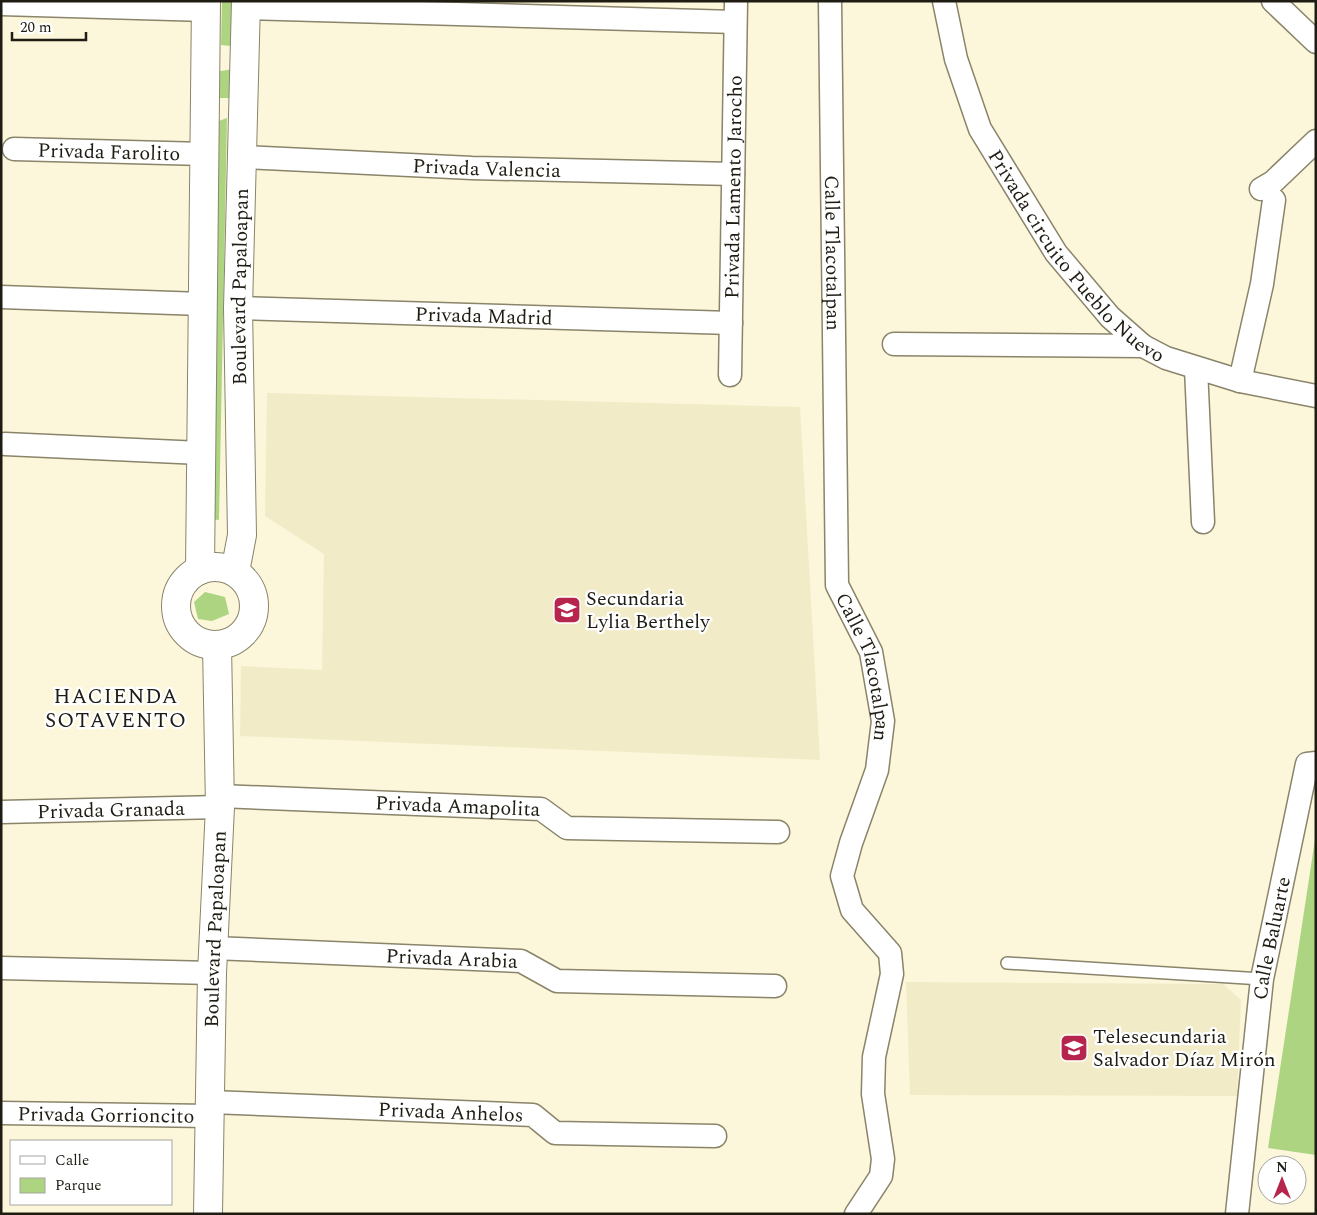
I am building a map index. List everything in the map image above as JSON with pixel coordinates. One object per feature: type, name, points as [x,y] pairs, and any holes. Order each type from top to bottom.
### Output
[{"type":"street","name":"Calle Tlacotalpan","points":[[830,1],[837,585],[871,652],[883,721],[877,770],[851,843],[842,876],[852,910],[890,953],[892,974],[874,1057],[873,1094],[883,1159],[881,1176],[856,1214]]},
{"type":"street","name":"Privada circuito Pueblo Nuevo","points":[[944,1],[956,59],[980,129],[1056,253],[1110,317],[1143,346],[1166,358],[1240,381],[1316,396]]},
{"type":"street","points":[[1273,1],[1316,42]]},
{"type":"street","points":[[1,4],[206,6]]},
{"type":"street","points":[[246,4],[736,12]]},
{"type":"street","name":"Boulevard Papaloapan","points":[[235,572],[242,535],[238,308],[246,4]]},
{"type":"street","name":"Boulevard Papaloapan","points":[[200,570],[206,6]]},
{"type":"street","name":"Privada Lamento Jarocho","points":[[730,375],[736,12]]},
{"type":"street","points":[[205,59],[244,60]]},
{"type":"street","points":[[205,109],[243,106]]},
{"type":"street","points":[[1240,381],[1262,284],[1267,194],[1273,182],[1316,141]]},
{"type":"street","name":"Privada Farolito","points":[[14,149],[204,154]]},
{"type":"street","name":"Privada Valencia","points":[[242,157],[472,168],[733,174]]},
{"type":"street","points":[[1,297],[202,304]]},
{"type":"street","name":"Privada Madrid","points":[[238,308],[731,323]]},
{"type":"street","points":[[894,344],[1143,346]]},
{"type":"street","points":[[1196,368],[1203,522]]},
{"type":"street","points":[[6,444],[201,452]]},
{"type":"street","points":[[211,567],[235,572],[246,582],[252,594],[254,608],[251,622],[243,634],[218,645],[205,644],[193,639],[184,630],[177,618],[178,592],[187,579],[200,570],[211,567]]},
{"type":"street","name":"Boulevard Papaloapan","points":[[208,1214],[213,960],[220,801],[218,645]]},
{"type":"street","name":"Calle Baluarte","points":[[1237,1214],[1262,978],[1307,764],[1316,763]]},
{"type":"street","name":"Privada Granada","points":[[1,812],[220,801]]},
{"type":"street","name":"Privada Amapolita","points":[[220,801],[540,809],[567,828],[778,832]]},
{"type":"street","name":"Privada Arabia","points":[[1,968],[213,960],[521,961],[557,981],[775,986]]},
{"type":"street","name":"Privada Gorrioncito","points":[[1,1113],[210,1109]]},
{"type":"street","name":"Privada Anhelos","points":[[210,1109],[534,1116],[555,1133],[715,1136]]},
{"type":"lane","points":[[1007,962],[1262,978]]},
{"type":"shaded area","name":"Secundaria Lylia Berthely","points":[[267,393],[800,407],[820,760],[240,736],[241,666],[322,670],[324,554],[265,516]]},
{"type":"shaded area","name":"Telesecundaria Salvador Díaz Mirón","points":[[906,982],[1223,984],[1241,1000],[1237,1096],[910,1095]]},
{"type":"green space","points":[[222,1],[232,1],[231,46],[221,45]]},
{"type":"green space","points":[[233,69],[230,98],[217,98],[215,72]]},
{"type":"green space","points":[[227,118],[219,520],[210,519],[216,122]]},
{"type":"green space","points":[[205,592],[225,597],[229,614],[212,621],[198,619],[194,602]]},
{"type":"green space","points":[[1316,833],[1316,1155],[1268,1148]]},
{"type":"place","name":"Secundaria Lylia Berthely","points":[[567,610]]},
{"type":"place","name":"Telesecundaria Salvador Díaz Mirón","points":[[1074,1048]]},
{"type":"district","name":"HACIENDA SOTAVENTO","points":[[116,708]]}]
